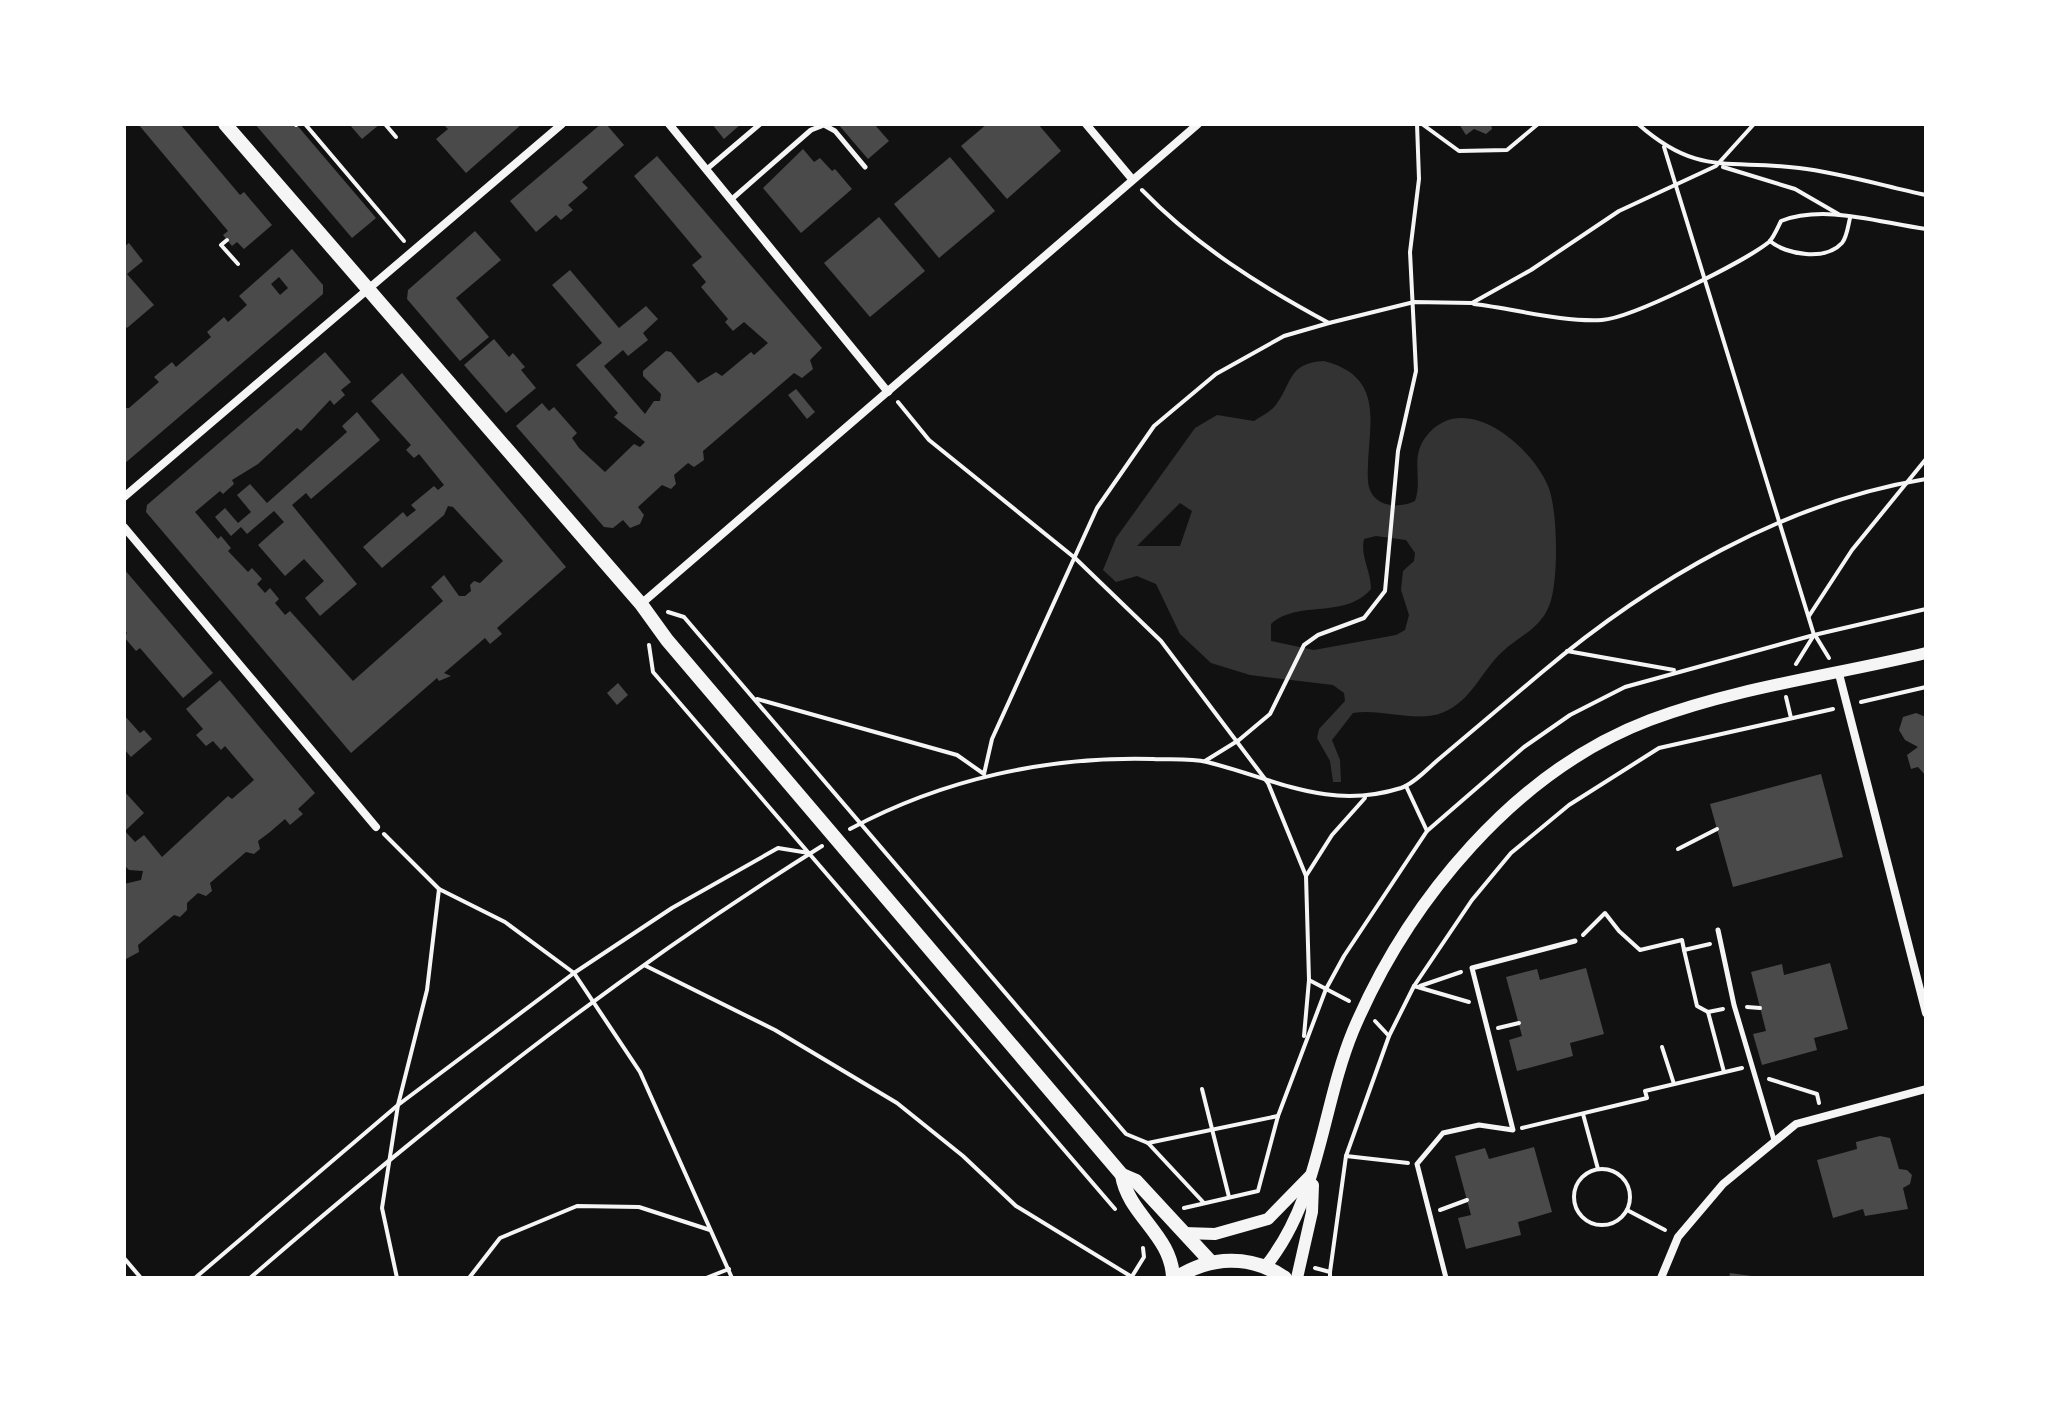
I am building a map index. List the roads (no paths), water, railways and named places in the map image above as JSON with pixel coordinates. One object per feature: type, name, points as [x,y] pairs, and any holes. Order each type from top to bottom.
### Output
[{"type":"main road","points":[[225,124],[641,604],[667,640],[1122,1175],[1136,1181],[1211,1262]]},
{"type":"main road","points":[[1122,1175],[1124,1190],[1170,1253],[1174,1278],[1211,1262],[1229,1260],[1265,1267],[1285,1278]]},
{"type":"street","points":[[124,497],[562,124]]},
{"type":"street","points":[[669,124],[888,392]]},
{"type":"street","points":[[1086,124],[1132,179]]},
{"type":"street","points":[[641,604],[1198,124]]},
{"type":"street","points":[[124,527],[376,827]]},
{"type":"street","points":[[1265,1267],[1291,1229],[1313,1174],[1331,1093],[1363,1008],[1409,927],[1448,873],[1525,794],[1596,745],[1651,720],[1784,685],[1926,653]]},
{"type":"street","points":[[1839,674],[1926,1013]]},
{"type":"street","points":[[1661,1278],[1678,1237],[1723,1184],[1796,1124],[1926,1089]]},
{"type":"street","points":[[1184,1233],[1215,1234],[1268,1219],[1313,1174]]},
{"type":"street","points":[[1297,1278],[1312,1212],[1313,1174]]},
{"type":"lane","points":[[707,169],[760,124]]},
{"type":"lane","points":[[732,199],[811,130],[824,125],[835,131],[865,167]]},
{"type":"lane","points":[[1718,930],[1774,1140]]},
{"type":"lane","points":[[1446,1278],[1417,1164],[1443,1133],[1479,1125],[1513,1130],[1472,968],[1575,941]]}]
